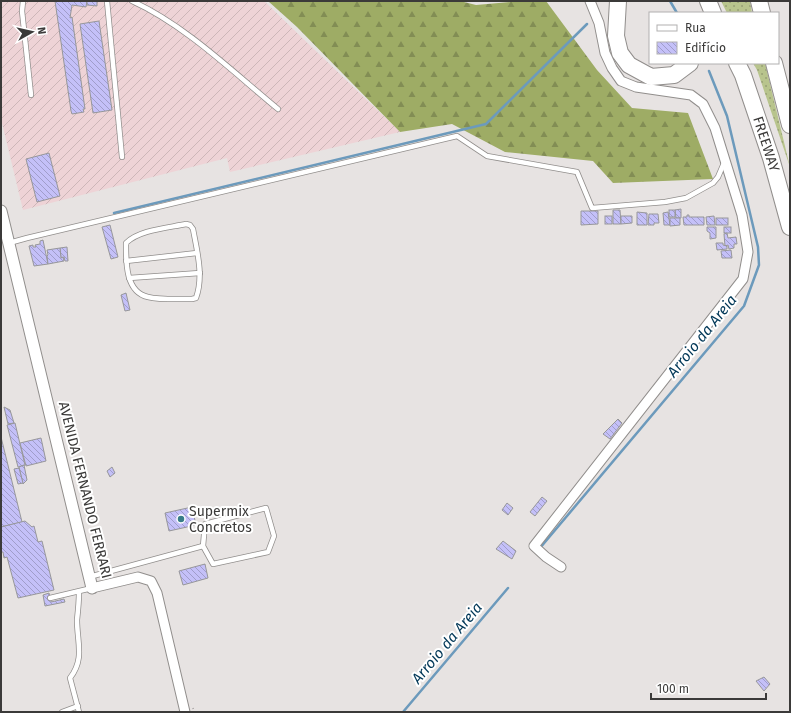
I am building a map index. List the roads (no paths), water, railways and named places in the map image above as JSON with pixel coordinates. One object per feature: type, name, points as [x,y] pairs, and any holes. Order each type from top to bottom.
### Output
[{"type":"highway","points":[[618,1],[616,36],[620,53],[629,65],[651,77],[674,75],[689,64]]},
{"type":"highway","points":[[699,1],[702,12]]},
{"type":"highway","points":[[708,1],[713,12]]},
{"type":"highway","points":[[759,1],[762,12]]},
{"type":"highway","name":"FREEWAY","points":[[738,64],[743,75],[771,158],[790,227]]},
{"type":"highway","name":"FREEWAY","points":[[774,64],[790,125]]},
{"type":"street","points":[[561,567],[546,557],[534,546],[743,279],[748,252],[742,215],[726,159],[716,128],[703,104],[691,95],[636,87],[621,81],[612,68],[605,53],[599,22],[590,1]]},
{"type":"street","name":"AVENIDA FERNANDO FERRARI","points":[[1,211],[92,588],[138,577],[151,582],[157,593],[185,712]]},
{"type":"lane","points":[[23,1],[22,12],[31,95]]},
{"type":"lane","points":[[107,1],[122,157]]},
{"type":"lane","points":[[132,1],[148,8],[195,41],[278,109]]},
{"type":"lane","points":[[9,243],[457,136],[487,156],[577,172],[592,208],[665,202],[686,198],[713,183],[718,177],[726,159]]},
{"type":"lane","points":[[186,224],[190,225],[193,229],[200,273],[196,298],[148,297],[140,294],[129,278],[126,261],[126,243],[131,238],[140,234],[186,224]]},
{"type":"lane","points":[[126,261],[197,254]]},
{"type":"lane","points":[[129,278],[200,273]]},
{"type":"lane","points":[[266,508],[274,536],[268,552],[213,564],[203,546],[205,524],[266,508]]},
{"type":"lane","points":[[89,577],[203,546]]},
{"type":"lane","points":[[50,598],[92,588]]},
{"type":"lane","points":[[79,592],[77,622],[80,646],[79,661],[77,670],[70,678],[79,712]]},
{"type":"lane","points":[[62,712],[78,706]]},
{"type":"waterway","name":"Arroio da Areia","points":[[670,1],[676,12]]},
{"type":"waterway","points":[[114,213],[486,124],[587,24]]},
{"type":"waterway","name":"Arroio da Areia","points":[[540,548],[744,306],[759,265],[758,247],[727,116],[709,71]]},
{"type":"waterway","name":"Arroio da Areia","points":[[403,712],[508,588]]},
{"type":"place","name":"Supermix Concretos","points":[[181,519]]}]
